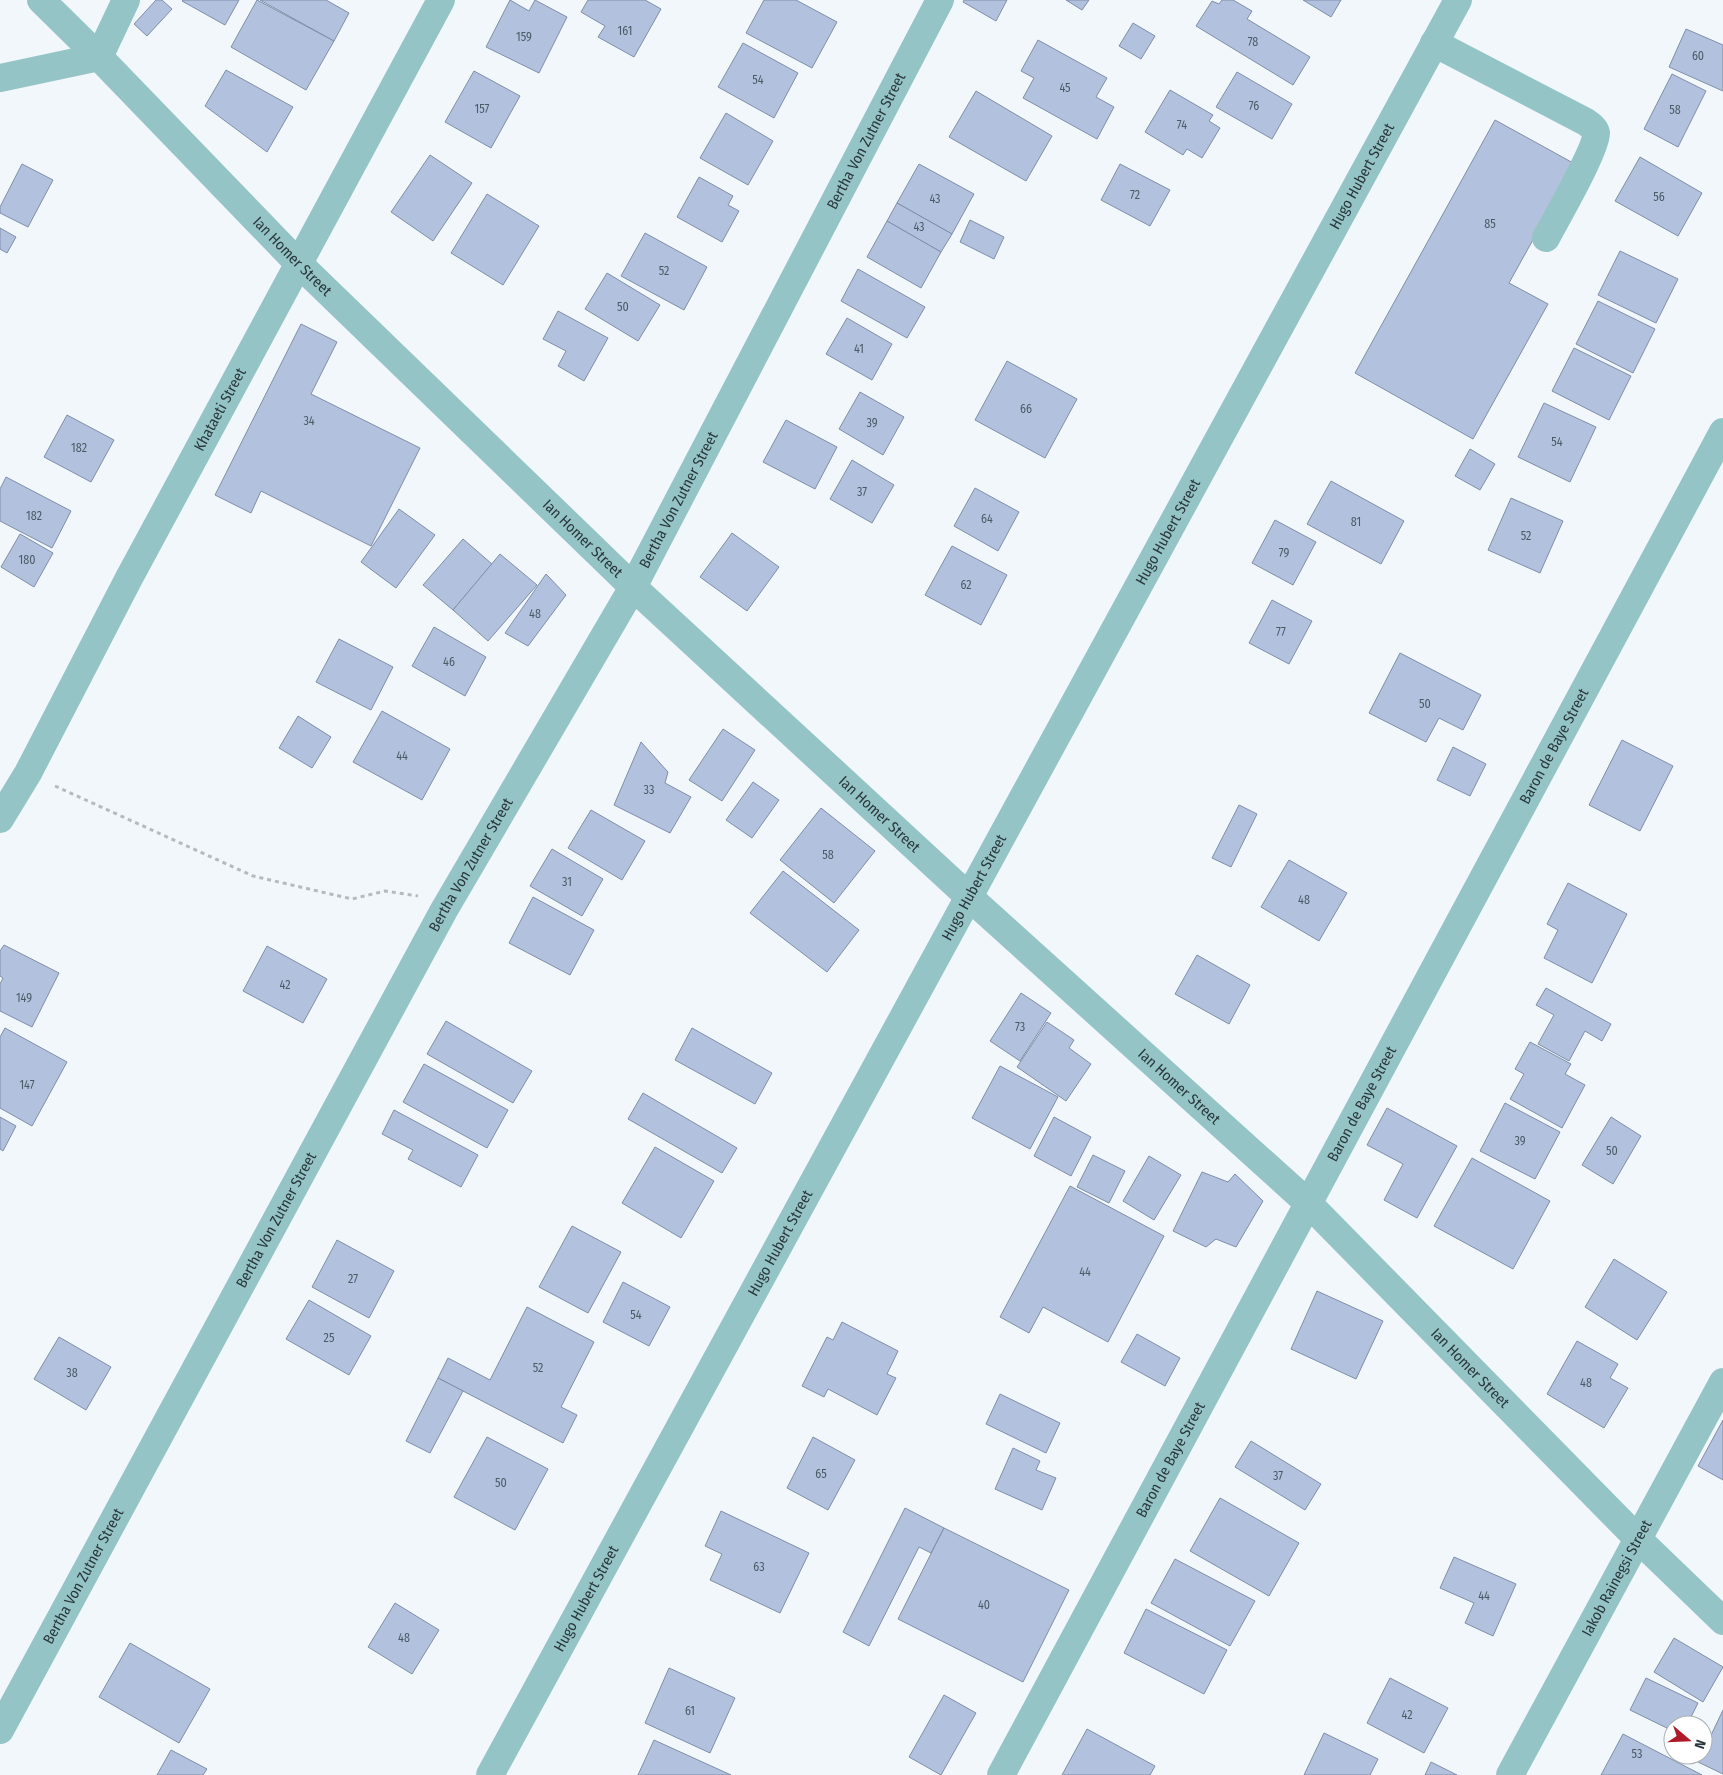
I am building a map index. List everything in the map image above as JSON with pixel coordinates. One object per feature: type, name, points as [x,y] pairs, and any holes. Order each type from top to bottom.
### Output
[{"type":"street","name":"Ian Homer Street","points":[[40,0],[99,57],[298,263],[632,587],[968,896],[1308,1203],[1639,1540],[1723,1621]]},
{"type":"street","points":[[0,78],[99,57],[126,0]]},
{"type":"street","name":"Khataeti Street","points":[[0,819],[28,773],[134,569],[441,0]]},
{"type":"street","name":"Bertha Von Zutner Street","points":[[0,1730],[444,910],[632,587],[940,0]]},
{"type":"street","name":"Hugo Hubert Street","points":[[490,1775],[1458,0]]},
{"type":"street","points":[[1434,43],[1586,122],[1594,128],[1596,134],[1590,154],[1546,238]]},
{"type":"street","name":"Baron de Baye Street","points":[[1001,1775],[1723,432]]},
{"type":"street","name":"Iakob Rainegsi Street","points":[[1510,1775],[1723,1382]]},
{"type":"path","points":[[28,773],[105,810],[253,876],[352,899],[385,891],[424,897],[444,910]]},
{"type":"building","points":[[156,0],[162,0],[172,9],[147,36],[134,24]]},
{"type":"building","points":[[183,0],[239,0],[225,25]]},
{"type":"building","points":[[257,0],[334,41],[306,90],[231,47]]},
{"type":"building","points":[[260,0],[326,0],[349,13],[334,41]]},
{"type":"building","points":[[510,0],[529,11],[535,0],[567,17],[539,73],[486,47]]},
{"type":"building","points":[[588,0],[645,0],[661,9],[634,57],[598,37],[605,26],[581,12]]},
{"type":"building","points":[[764,0],[796,0],[837,22],[812,68],[746,33]]},
{"type":"building","points":[[964,0],[1007,0],[996,21],[963,2]]},
{"type":"building","points":[[1066,0],[1089,0],[1082,10]]},
{"type":"building","points":[[1222,0],[1233,0],[1252,11],[1247,19],[1310,57],[1293,85],[1196,26],[1212,1],[1219,4]]},
{"type":"building","points":[[1303,0],[1341,0],[1331,17]]},
{"type":"building","points":[[1133,23],[1155,36],[1141,59],[1119,46]]},
{"type":"building","points":[[1686,29],[1723,45],[1723,91],[1669,67]]},
{"type":"building","points":[[1038,40],[1107,78],[1096,97],[1114,107],[1097,139],[1023,98],[1034,78],[1021,71]]},
{"type":"building","points":[[743,43],[798,73],[774,118],[718,87]]},
{"type":"building","points":[[226,70],[293,107],[267,152],[205,106]]},
{"type":"building","points":[[474,71],[520,96],[491,148],[445,122]]},
{"type":"building","points":[[1237,72],[1292,104],[1272,139],[1216,107]]},
{"type":"building","points":[[1672,74],[1706,91],[1678,147],[1644,129]]},
{"type":"building","points":[[1170,90],[1213,115],[1209,121],[1220,128],[1202,158],[1187,149],[1183,155],[1145,132]]},
{"type":"building","points":[[976,91],[1052,136],[1026,181],[949,137]]},
{"type":"building","points":[[726,113],[773,141],[748,185],[700,158]]},
{"type":"building","points":[[1495,120],[1575,164],[1509,283],[1548,304],[1473,439],[1355,373]]},
{"type":"building","points":[[430,155],[472,183],[433,241],[391,212]]},
{"type":"building","points":[[1640,157],[1702,193],[1678,236],[1615,201]]},
{"type":"building","points":[[22,164],[53,180],[28,227],[0,213],[0,207]]},
{"type":"building","points":[[919,164],[974,194],[952,234],[897,203]]},
{"type":"building","points":[[1120,164],[1170,190],[1150,226],[1101,200]]},
{"type":"building","points":[[699,177],[733,196],[728,205],[739,211],[722,242],[677,217]]},
{"type":"building","points":[[487,194],[539,226],[503,285],[451,253]]},
{"type":"building","points":[[897,203],[952,234],[941,252],[887,221]]},
{"type":"building","points":[[970,220],[1004,237],[994,259],[960,242]]},
{"type":"building","points":[[887,221],[941,252],[921,288],[867,257]]},
{"type":"building","points":[[0,228],[16,237],[7,253],[0,249]]},
{"type":"building","points":[[645,233],[707,267],[684,310],[621,276]]},
{"type":"building","points":[[1620,251],[1678,279],[1656,323],[1598,295]]},
{"type":"building","points":[[858,269],[925,307],[907,338],[841,301]]},
{"type":"building","points":[[607,273],[660,305],[638,341],[585,309]]},
{"type":"building","points":[[1598,301],[1655,329],[1633,373],[1576,344]]},
{"type":"building","points":[[558,311],[608,338],[584,381],[558,366],[566,351],[543,339]]},
{"type":"building","points":[[847,318],[892,344],[872,380],[826,354]]},
{"type":"building","points":[[301,324],[337,342],[311,394],[420,448],[371,546],[261,491],[251,513],[215,495]]},
{"type":"building","points":[[1574,348],[1631,376],[1609,420],[1552,391]]},
{"type":"building","points":[[1007,361],[1077,399],[1045,458],[975,420]]},
{"type":"building","points":[[860,392],[904,417],[883,455],[839,429]]},
{"type":"building","points":[[1544,403],[1596,427],[1570,482],[1518,457]]},
{"type":"building","points":[[67,415],[114,440],[91,482],[44,457]]},
{"type":"building","points":[[786,420],[837,447],[815,489],[763,462]]},
{"type":"building","points":[[1470,449],[1495,464],[1480,490],[1455,476]]},
{"type":"building","points":[[852,460],[894,485],[872,523],[830,499]]},
{"type":"building","points":[[6,477],[71,511],[52,548],[0,521],[0,489]]},
{"type":"building","points":[[1331,481],[1404,521],[1381,564],[1307,524]]},
{"type":"building","points":[[975,488],[1019,512],[998,551],[954,526]]},
{"type":"building","points":[[1511,498],[1563,521],[1540,573],[1488,550]]},
{"type":"building","points":[[399,509],[435,535],[396,588],[361,562]]},
{"type":"building","points":[[1275,520],[1316,542],[1293,585],[1252,563]]},
{"type":"building","points":[[732,533],[779,567],[747,611],[700,577]]},
{"type":"building","points":[[20,534],[53,553],[34,587],[1,567]]},
{"type":"building","points":[[463,539],[492,564],[453,610],[423,585]]},
{"type":"building","points":[[952,546],[1007,575],[981,625],[925,595]]},
{"type":"building","points":[[500,554],[537,585],[488,641],[453,610]]},
{"type":"building","points":[[546,574],[566,595],[528,646],[505,633]]},
{"type":"building","points":[[1272,600],[1312,621],[1289,664],[1249,643]]},
{"type":"building","points":[[434,627],[486,657],[465,696],[412,666]]},
{"type":"building","points":[[339,639],[393,667],[371,710],[316,682]]},
{"type":"building","points":[[1400,653],[1481,695],[1463,730],[1439,718],[1426,742],[1369,713]]},
{"type":"building","points":[[382,711],[450,749],[422,800],[353,762]]},
{"type":"building","points":[[298,716],[331,737],[312,768],[279,748]]},
{"type":"building","points":[[723,729],[755,750],[722,801],[689,780]]},
{"type":"building","points":[[1622,740],[1673,766],[1640,831],[1589,805]]},
{"type":"building","points":[[641,742],[668,772],[665,783],[691,797],[670,833],[614,805]]},
{"type":"building","points":[[1453,747],[1486,764],[1470,796],[1437,780]]},
{"type":"building","points":[[753,782],[779,800],[752,838],[726,820]]},
{"type":"building","points":[[1239,805],[1257,814],[1231,867],[1212,858]]},
{"type":"building","points":[[821,808],[875,851],[834,903],[780,860]]},
{"type":"building","points":[[591,810],[645,841],[622,880],[568,848]]},
{"type":"building","points":[[552,849],[603,879],[582,916],[530,886]]},
{"type":"building","points":[[1289,860],[1347,893],[1319,941],[1261,907]]},
{"type":"building","points":[[783,871],[859,930],[827,972],[750,913]]},
{"type":"building","points":[[1568,883],[1627,914],[1592,983],[1544,958],[1558,930],[1547,924]]},
{"type":"building","points":[[533,897],[594,930],[570,975],[509,943]]},
{"type":"building","points":[[4,945],[59,973],[32,1027],[0,1011],[0,984],[3,978],[0,976],[0,951]]},
{"type":"building","points":[[267,946],[327,979],[303,1023],[243,991]]},
{"type":"building","points":[[1197,955],[1250,985],[1229,1024],[1175,994]]},
{"type":"building","points":[[1546,988],[1611,1024],[1602,1041],[1585,1031],[1569,1061],[1538,1044],[1554,1015],[1536,1005]]},
{"type":"building","points":[[1021,993],[1051,1013],[1020,1061],[990,1041]]},
{"type":"building","points":[[446,1021],[532,1071],[513,1103],[427,1054]]},
{"type":"building","points":[[1047,1022],[1074,1040],[1069,1048],[1091,1064],[1066,1101],[1017,1067]]},
{"type":"building","points":[[5,1028],[67,1062],[32,1126],[0,1108],[0,1037]]},
{"type":"building","points":[[692,1028],[772,1073],[755,1104],[675,1060]]},
{"type":"building","points":[[1530,1042],[1571,1064],[1565,1074],[1585,1085],[1562,1128],[1510,1099],[1524,1074],[1515,1069]]},
{"type":"building","points":[[424,1064],[508,1110],[487,1148],[403,1102]]},
{"type":"building","points":[[1000,1066],[1058,1097],[1030,1149],[972,1118]]},
{"type":"building","points":[[643,1093],[737,1148],[722,1173],[628,1119]]},
{"type":"building","points":[[1505,1103],[1560,1132],[1535,1179],[1480,1151]]},
{"type":"building","points":[[1387,1108],[1457,1146],[1417,1218],[1384,1200],[1403,1164],[1367,1145]]},
{"type":"building","points":[[394,1110],[478,1155],[461,1187],[408,1159],[413,1150],[382,1134]]},
{"type":"building","points":[[0,1117],[16,1126],[3,1151],[0,1149]]},
{"type":"building","points":[[1054,1117],[1091,1137],[1071,1176],[1034,1156]]},
{"type":"building","points":[[1611,1117],[1641,1136],[1613,1184],[1582,1165]]},
{"type":"building","points":[[655,1147],[714,1181],[681,1238],[622,1203]]},
{"type":"building","points":[[1093,1155],[1125,1171],[1109,1203],[1077,1187]]},
{"type":"building","points":[[1149,1156],[1181,1175],[1154,1220],[1123,1201]]},
{"type":"building","points":[[1472,1158],[1550,1201],[1513,1269],[1434,1226]]},
{"type":"building","points":[[1202,1172],[1228,1182],[1235,1174],[1263,1201],[1236,1247],[1216,1239],[1206,1247],[1173,1231]]},
{"type":"building","points":[[1070,1186],[1164,1236],[1108,1342],[1043,1307],[1029,1333],[1000,1317]]},
{"type":"building","points":[[572,1226],[621,1252],[588,1313],[539,1287]]},
{"type":"building","points":[[337,1240],[394,1271],[369,1318],[312,1287]]},
{"type":"building","points":[[1614,1259],[1667,1292],[1637,1340],[1585,1307]]},
{"type":"building","points":[[623,1282],[670,1307],[649,1346],[603,1322]]},
{"type":"building","points":[[1317,1291],[1383,1321],[1356,1379],[1291,1349]]},
{"type":"building","points":[[309,1300],[371,1336],[349,1375],[286,1339]]},
{"type":"building","points":[[527,1307],[594,1342],[561,1407],[577,1415],[563,1443],[438,1378],[448,1358],[490,1380]]},
{"type":"building","points":[[842,1322],[898,1351],[887,1374],[896,1378],[877,1415],[828,1389],[824,1397],[802,1386],[827,1337],[833,1340]]},
{"type":"building","points":[[1137,1334],[1180,1358],[1165,1386],[1121,1362]]},
{"type":"building","points":[[59,1337],[111,1367],[86,1410],[34,1379]]},
{"type":"building","points":[[1577,1341],[1618,1364],[1610,1378],[1628,1388],[1604,1428],[1547,1394]]},
{"type":"building","points":[[438,1378],[463,1391],[430,1453],[406,1441]]},
{"type":"building","points":[[1000,1394],[1060,1423],[1046,1453],[986,1424]]},
{"type":"building","points":[[1723,1420],[1723,1480],[1698,1466]]},
{"type":"building","points":[[487,1437],[548,1469],[515,1530],[454,1497]]},
{"type":"building","points":[[813,1437],[855,1460],[828,1510],[787,1488]]},
{"type":"building","points":[[1251,1441],[1321,1484],[1305,1510],[1235,1467]]},
{"type":"building","points":[[1013,1448],[1040,1461],[1036,1470],[1056,1478],[1042,1510],[995,1489]]},
{"type":"building","points":[[1220,1498],[1299,1543],[1269,1596],[1190,1551]]},
{"type":"building","points":[[905,1508],[944,1528],[931,1553],[919,1547],[869,1646],[843,1632]]},
{"type":"building","points":[[721,1511],[809,1553],[780,1613],[710,1580],[722,1554],[705,1546]]},
{"type":"building","points":[[944,1528],[1069,1590],[1023,1682],[898,1619]]},
{"type":"building","points":[[1454,1557],[1516,1584],[1493,1636],[1465,1623],[1474,1603],[1440,1588]]},
{"type":"building","points":[[1175,1559],[1255,1601],[1230,1646],[1151,1603]]},
{"type":"building","points":[[395,1603],[439,1630],[412,1674],[368,1647]]},
{"type":"building","points":[[1146,1609],[1227,1650],[1204,1694],[1124,1653]]},
{"type":"building","points":[[1674,1638],[1723,1667],[1703,1702],[1654,1672]]},
{"type":"building","points":[[130,1643],[210,1689],[179,1743],[99,1697]]},
{"type":"building","points":[[669,1668],[735,1698],[710,1753],[645,1723]]},
{"type":"building","points":[[1390,1678],[1448,1708],[1424,1753],[1367,1723]]},
{"type":"building","points":[[1646,1678],[1698,1703],[1692,1715],[1663,1715],[1663,1726],[1630,1710]]},
{"type":"building","points":[[944,1695],[976,1713],[941,1775],[909,1757]]},
{"type":"building","points":[[1723,1710],[1723,1774],[1704,1765],[1713,1765],[1713,1731]]},
{"type":"building","points":[[1087,1729],[1155,1766],[1150,1775],[1062,1775]]},
{"type":"building","points":[[1324,1733],[1378,1759],[1370,1775],[1304,1775]]},
{"type":"building","points":[[1623,1734],[1663,1755],[1663,1765],[1683,1765],[1702,1775],[1601,1775]]},
{"type":"building","points":[[654,1740],[731,1775],[638,1775]]},
{"type":"building","points":[[171,1750],[207,1769],[203,1775],[157,1775]]},
{"type":"building","points":[[1431,1762],[1457,1775],[1425,1775]]}]
